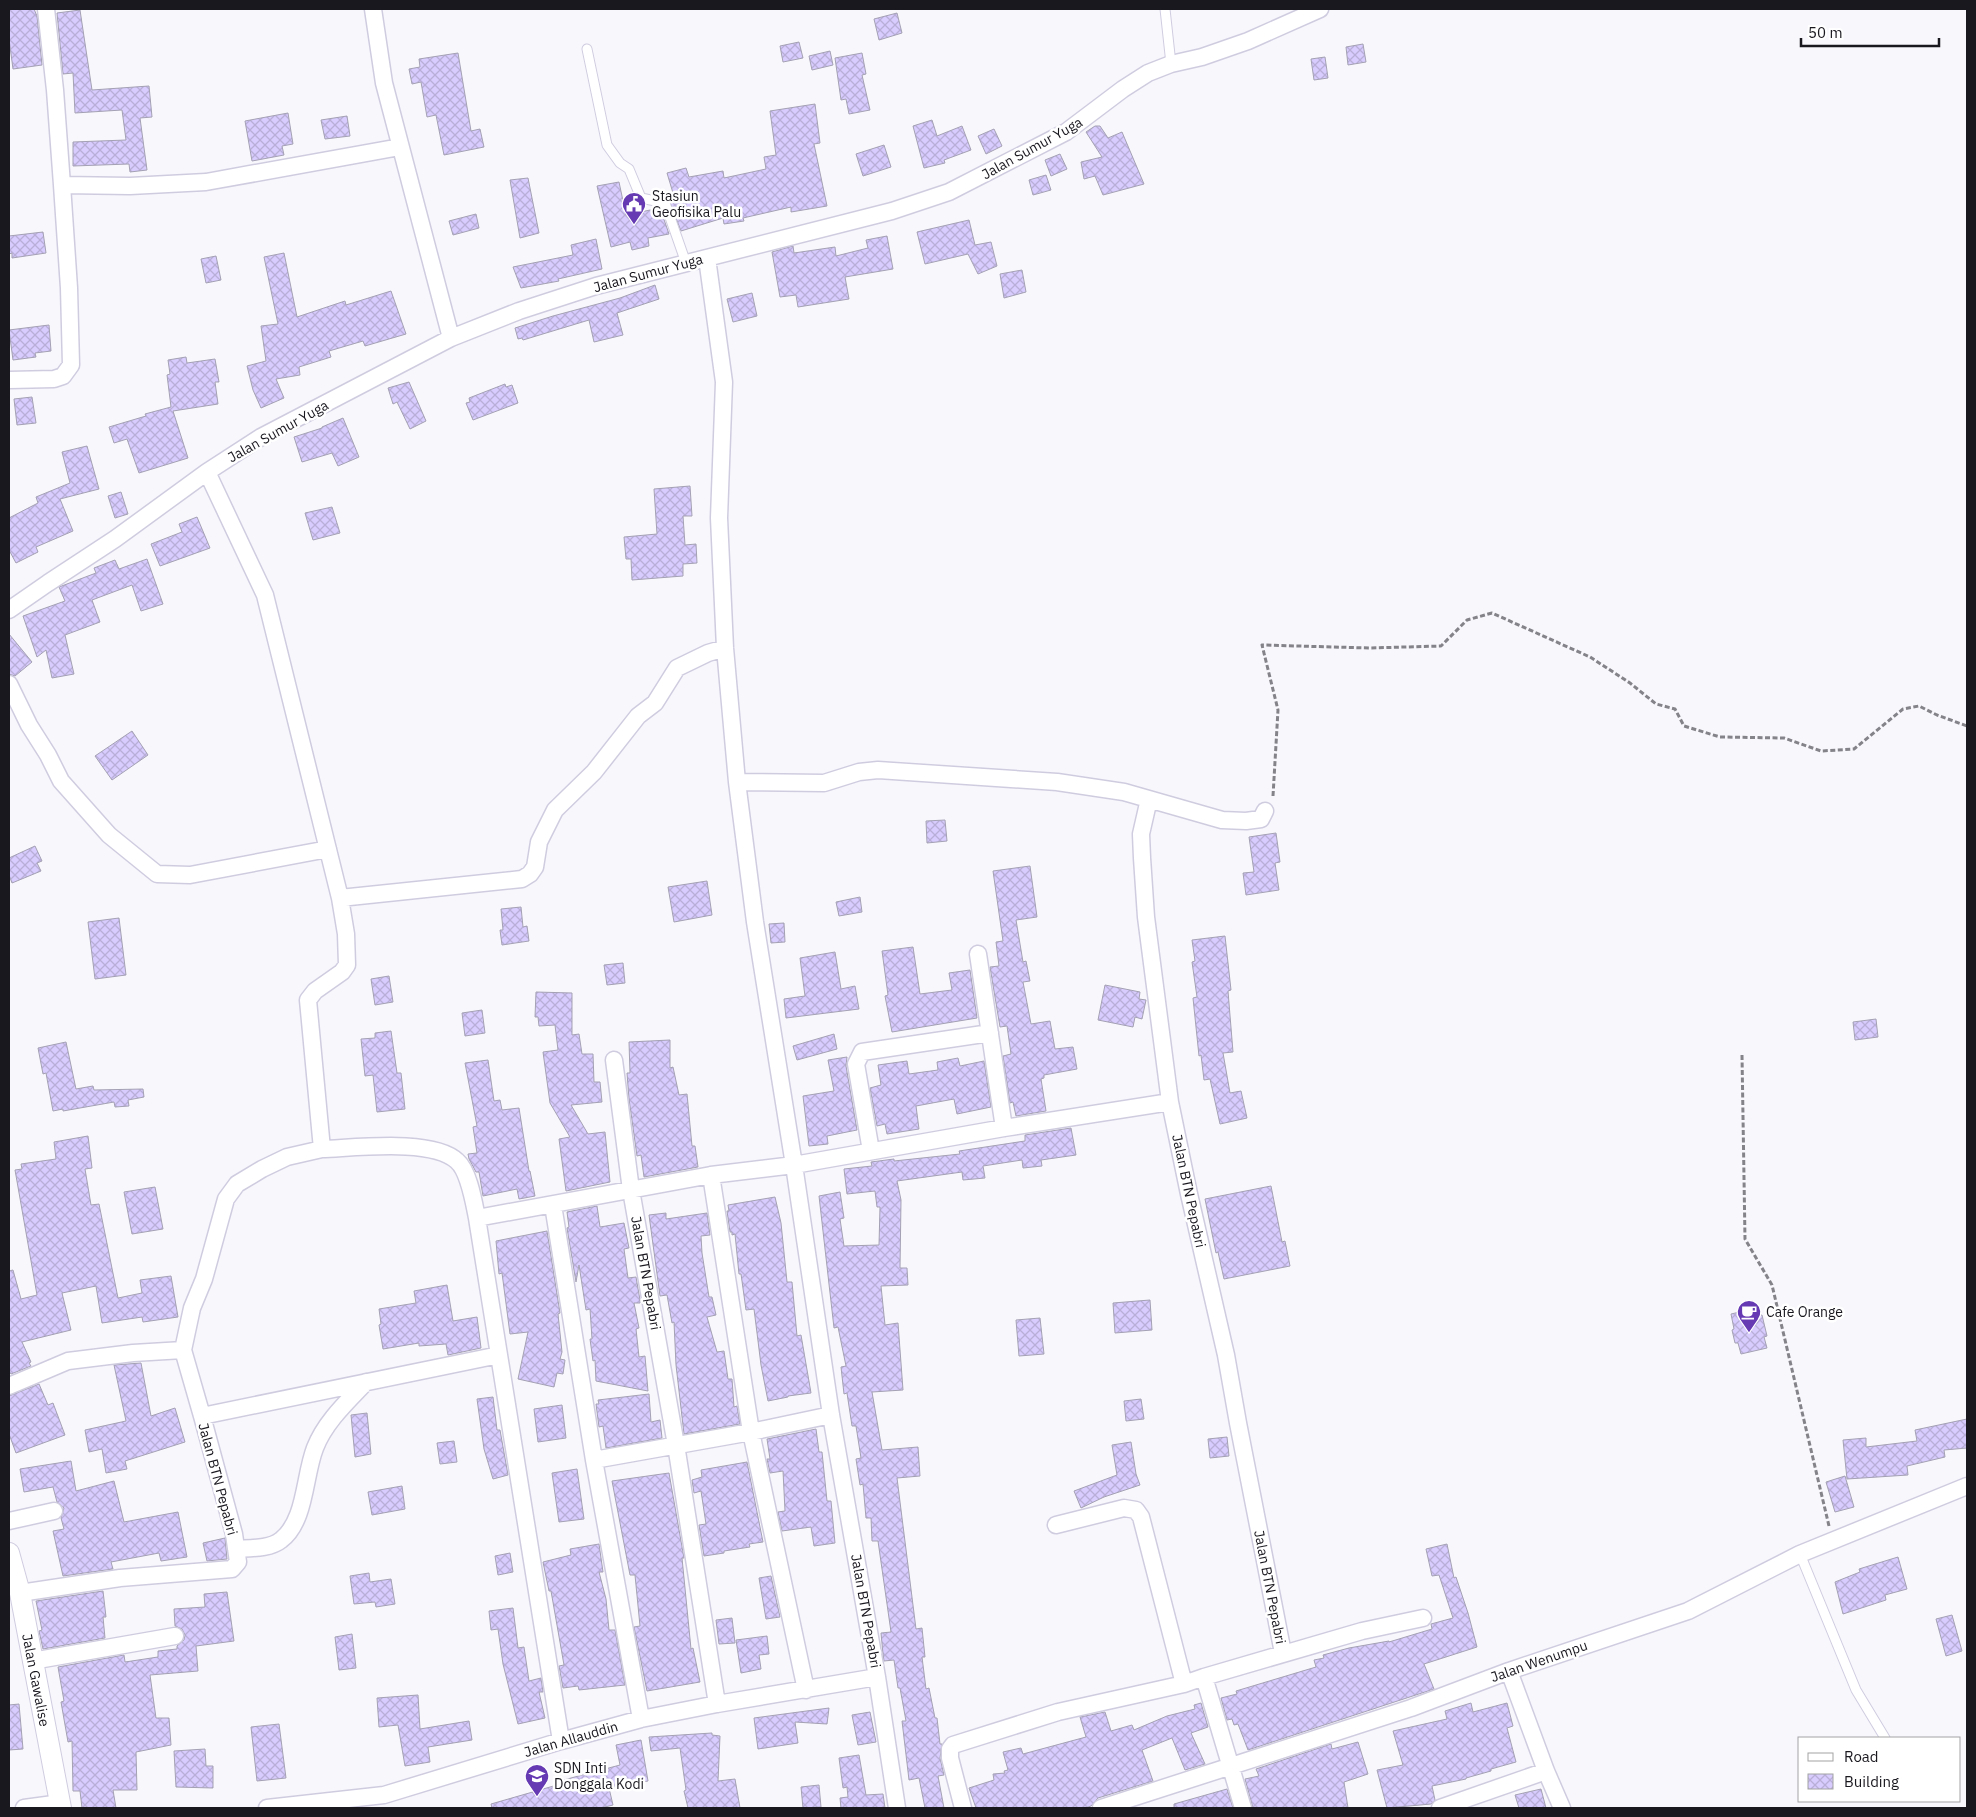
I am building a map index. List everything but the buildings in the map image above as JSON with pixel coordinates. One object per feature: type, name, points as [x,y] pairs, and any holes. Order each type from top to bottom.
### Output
[{"type":"street","points":[[9,380],[54,379],[64,376],[71,365],[69,288],[62,185],[55,90],[46,9]]},
{"type":"street","points":[[373,9],[384,83],[451,338]]},
{"type":"street","name":"Jalan Sumur Yuga","points":[[9,610],[115,539],[207,472],[261,437],[451,338],[519,311],[562,297],[686,263],[892,211],[949,192],[1066,132],[1123,89],[1148,73],[1171,64],[1248,41],[1320,9]]},
{"type":"street","points":[[62,185],[130,186],[206,182],[400,148]]},
{"type":"street","name":"Jalan BTN Pepabri","points":[[707,258],[724,382],[719,488],[725,648],[737,782],[754,922],[794,1165],[831,1415],[877,1677],[897,1808]]},
{"type":"street","points":[[207,472],[265,595],[340,898],[346,934],[347,965],[342,972],[315,991],[308,1000],[322,1150]]},
{"type":"street","points":[[340,898],[522,879],[530,874],[535,867],[539,842],[555,810],[594,772],[638,716],[655,704],[677,668],[725,648]]},
{"type":"street","points":[[9,684],[29,726],[48,755],[61,781],[109,835],[157,874],[190,875],[328,849]]},
{"type":"street","points":[[737,782],[824,782],[859,772],[878,770],[1057,782],[1124,792],[1222,820],[1246,821],[1261,819],[1265,811]]},
{"type":"street","name":"Jalan BTN Pepabri","points":[[1149,799],[1141,834],[1146,917],[1170,1102],[1193,1213],[1226,1354],[1283,1653]]},
{"type":"street","points":[[978,954],[1004,1128]]},
{"type":"street","points":[[871,1151],[856,1064],[862,1052],[990,1033]]},
{"type":"street","name":"Jalan BTN Pepabri","points":[[614,1060],[631,1190],[676,1445],[717,1704]]},
{"type":"street","points":[[477,1218],[711,1175],[794,1165],[1004,1128],[1170,1102]]},
{"type":"street","points":[[202,1416],[183,1350],[192,1308],[204,1280],[226,1199],[237,1184],[287,1156],[322,1150],[406,1146],[437,1151],[458,1161],[470,1186],[477,1218],[561,1741]]},
{"type":"street","points":[[711,1175],[751,1432],[806,1690]]},
{"type":"street","points":[[553,1205],[594,1460],[641,1719]]},
{"type":"street","points":[[9,1386],[68,1361],[133,1353],[183,1350]]},
{"type":"street","name":"Jalan BTN Pepabri","points":[[20,1593],[120,1578],[232,1569],[238,1562],[236,1549],[202,1416],[499,1354]]},
{"type":"street","points":[[236,1549],[262,1546],[280,1541],[293,1526],[302,1503],[315,1447],[335,1415],[366,1382]]},
{"type":"street","points":[[594,1460],[751,1432],[831,1415]]},
{"type":"street","name":"Jalan Wenumpu","points":[[1101,1808],[1411,1708],[1509,1671],[1688,1611],[1800,1554],[1967,1486]]},
{"type":"street","points":[[1056,1525],[1124,1508],[1136,1510],[1141,1517],[1184,1684]]},
{"type":"street","points":[[9,1521],[54,1511]]},
{"type":"street","name":"Jalan Gawalise","points":[[9,1553],[20,1593],[61,1806]]},
{"type":"street","points":[[963,1808],[950,1758],[950,1749],[953,1745],[1058,1712],[1184,1684],[1362,1631],[1423,1618]]},
{"type":"street","points":[[32,1661],[175,1636]]},
{"type":"street","points":[[1509,1671],[1546,1771],[1562,1808]]},
{"type":"street","name":"Jalan Allauddin","points":[[267,1808],[385,1802],[561,1741],[641,1719],[877,1677]]},
{"type":"street","points":[[1204,1677],[1243,1808]]},
{"type":"street","points":[[1440,1808],[1546,1771]]},
{"type":"street","points":[[24,1808],[61,1806]]},
{"type":"lane","points":[[1165,9],[1171,64]]},
{"type":"lane","points":[[587,49],[607,145],[620,163],[629,169],[641,198],[665,204],[686,263]]},
{"type":"lane","points":[[1800,1554],[1856,1690],[1884,1737]]},
{"type":"path","points":[[1265,811],[1272,801],[1278,710],[1262,644],[1369,648],[1441,646],[1467,620],[1492,613],[1590,657],[1630,683],[1656,704],[1675,709],[1684,726],[1720,737],[1784,738],[1821,751],[1854,749],[1903,709],[1919,706],[1967,726]]},
{"type":"path","points":[[1742,1056],[1745,1239],[1772,1285],[1832,1541]]},
{"type":"place","name":"Stasiun Geofisika Palu","points":[[634,225]]},
{"type":"place","name":"Cafe Orange","points":[[1749,1333]]},
{"type":"place","name":"SDN Inti Donggala Kodi","points":[[537,1797]]}]
